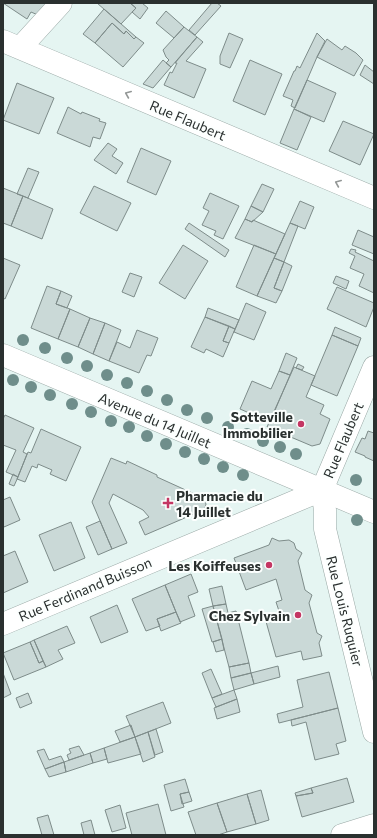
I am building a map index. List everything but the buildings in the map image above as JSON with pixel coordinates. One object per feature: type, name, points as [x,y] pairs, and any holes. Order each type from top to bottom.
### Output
[{"type":"street","points":[[12,45],[61,3]]},
{"type":"street","name":"Rue Flaubert","points":[[12,45],[374,198]]},
{"type":"street","name":"Avenue du 14 Juillet","points":[[3,355],[374,512]]},
{"type":"street","name":"Rue Flaubert","points":[[322,490],[374,367]]},
{"type":"street","name":"Rue Ferdinand Buisson","points":[[3,624],[322,490]]},
{"type":"street","name":"Rue Louis Ruquier","points":[[322,490],[325,510],[325,529],[374,732]]},
{"type":"street","points":[[342,835],[374,826]]},
{"type":"place","name":"Sotteville Immobilier","points":[[301,424]]},
{"type":"place","name":"Pharmacie du 14 Juillet","points":[[168,503]]},
{"type":"place","name":"Les Koiffeuses","points":[[269,565]]},
{"type":"place","name":"Chez Sylvain","points":[[298,615]]}]
